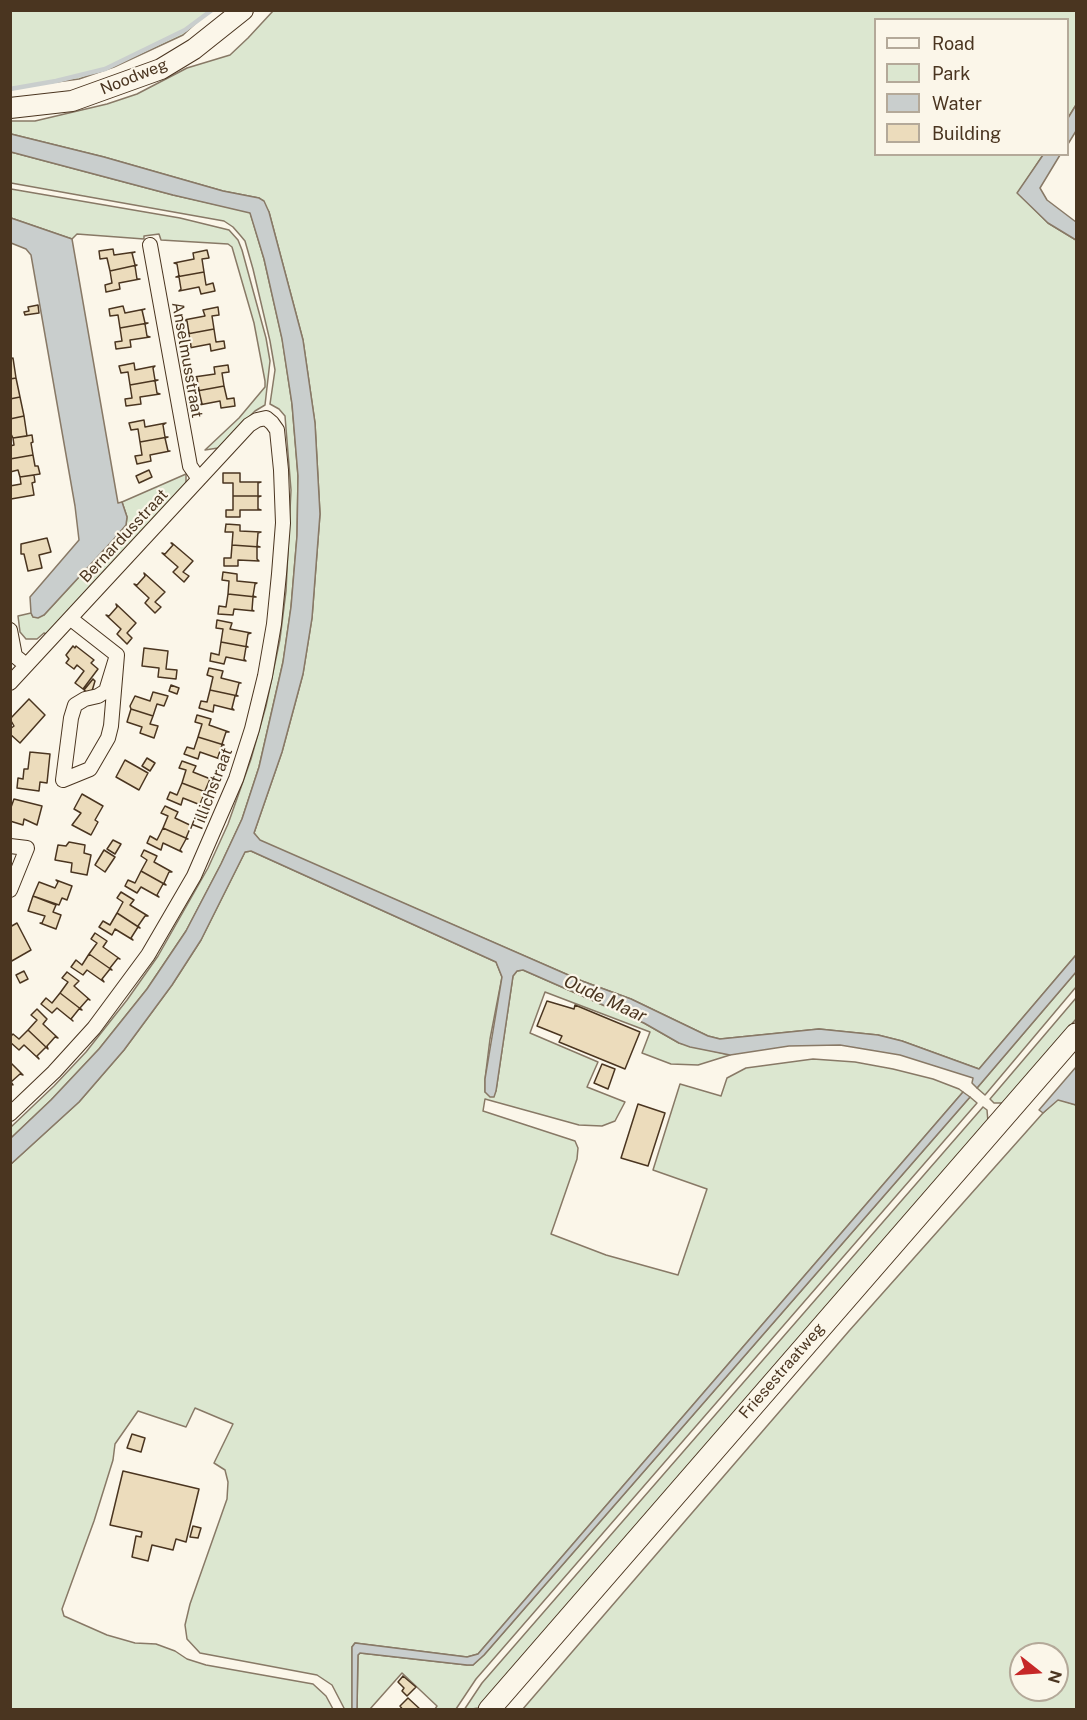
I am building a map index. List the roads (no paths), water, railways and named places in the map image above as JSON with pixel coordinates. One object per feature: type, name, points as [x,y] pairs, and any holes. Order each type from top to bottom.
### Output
[{"type":"main road","name":"Noodweg","points":[[10,108],[72,101],[161,69],[194,49],[243,10]]},
{"type":"main road","name":"Friesestraatweg","points":[[489,1710],[1077,1034]]},
{"type":"street","name":"Anselmusstraat","points":[[150,245],[190,466],[199,479]]},
{"type":"street","name":"Bernardusstraat","points":[[10,682],[249,425],[266,418]]},
{"type":"street","name":"Tillichstraat","points":[[10,1114],[54,1072],[94,1028],[148,955],[194,876],[236,779],[252,729],[265,676],[274,624],[279,574],[283,523],[281,460],[277,430],[266,418]]},
{"type":"street","points":[[71,619],[117,655]]},
{"type":"street","points":[[10,630],[15,656],[26,665]]},
{"type":"street","points":[[117,655],[108,738],[90,769],[63,780],[71,718],[75,705],[106,691],[117,655]]},
{"type":"street","points":[[10,846],[27,848],[10,890]]},
{"type":"water","points":[[1076,105],[1076,131],[1069,142],[1069,116]]},
{"type":"water","name":"Oude Maar","points":[[11,134],[104,157],[223,191],[259,198],[264,201],[269,212],[303,340],[315,423],[320,514],[312,618],[303,674],[282,752],[254,833],[260,840],[582,981],[631,999],[708,1036],[720,1039],[819,1029],[878,1035],[902,1041],[979,1069],[1076,955],[1076,972],[977,1088],[972,1083],[973,1078],[900,1055],[840,1045],[789,1046],[730,1055],[690,1047],[644,1023],[523,970],[517,971],[513,976],[496,1091],[494,1097],[490,1097],[485,1092],[485,1079],[502,977],[496,962],[251,851],[245,852],[201,940],[172,985],[124,1050],[79,1102],[11,1164],[11,1138],[99,1049],[147,989],[186,931],[242,819],[259,767],[283,662],[291,607],[297,536],[298,476],[292,404],[282,339],[264,259],[250,213],[11,152]]},
{"type":"water","points":[[1042,156],[1059,156],[1040,188],[1047,200],[1076,222],[1076,240],[1048,223],[1017,193]]},
{"type":"water","points":[[11,218],[72,239],[118,503],[122,502],[127,517],[126,525],[114,539],[44,615],[38,618],[33,617],[31,613],[30,597],[79,540],[31,255],[26,249],[11,243]]},
{"type":"water","points":[[1076,1067],[1076,1105],[1058,1100],[1043,1113],[1039,1110]]},
{"type":"water","points":[[963,1092],[970,1097],[484,1655],[473,1665],[467,1665],[360,1653],[358,1655],[357,1709],[352,1709],[352,1647],[355,1643],[467,1657],[478,1654]]},
{"type":"waterway","points":[[10,89],[105,69],[185,30],[212,10]]}]
